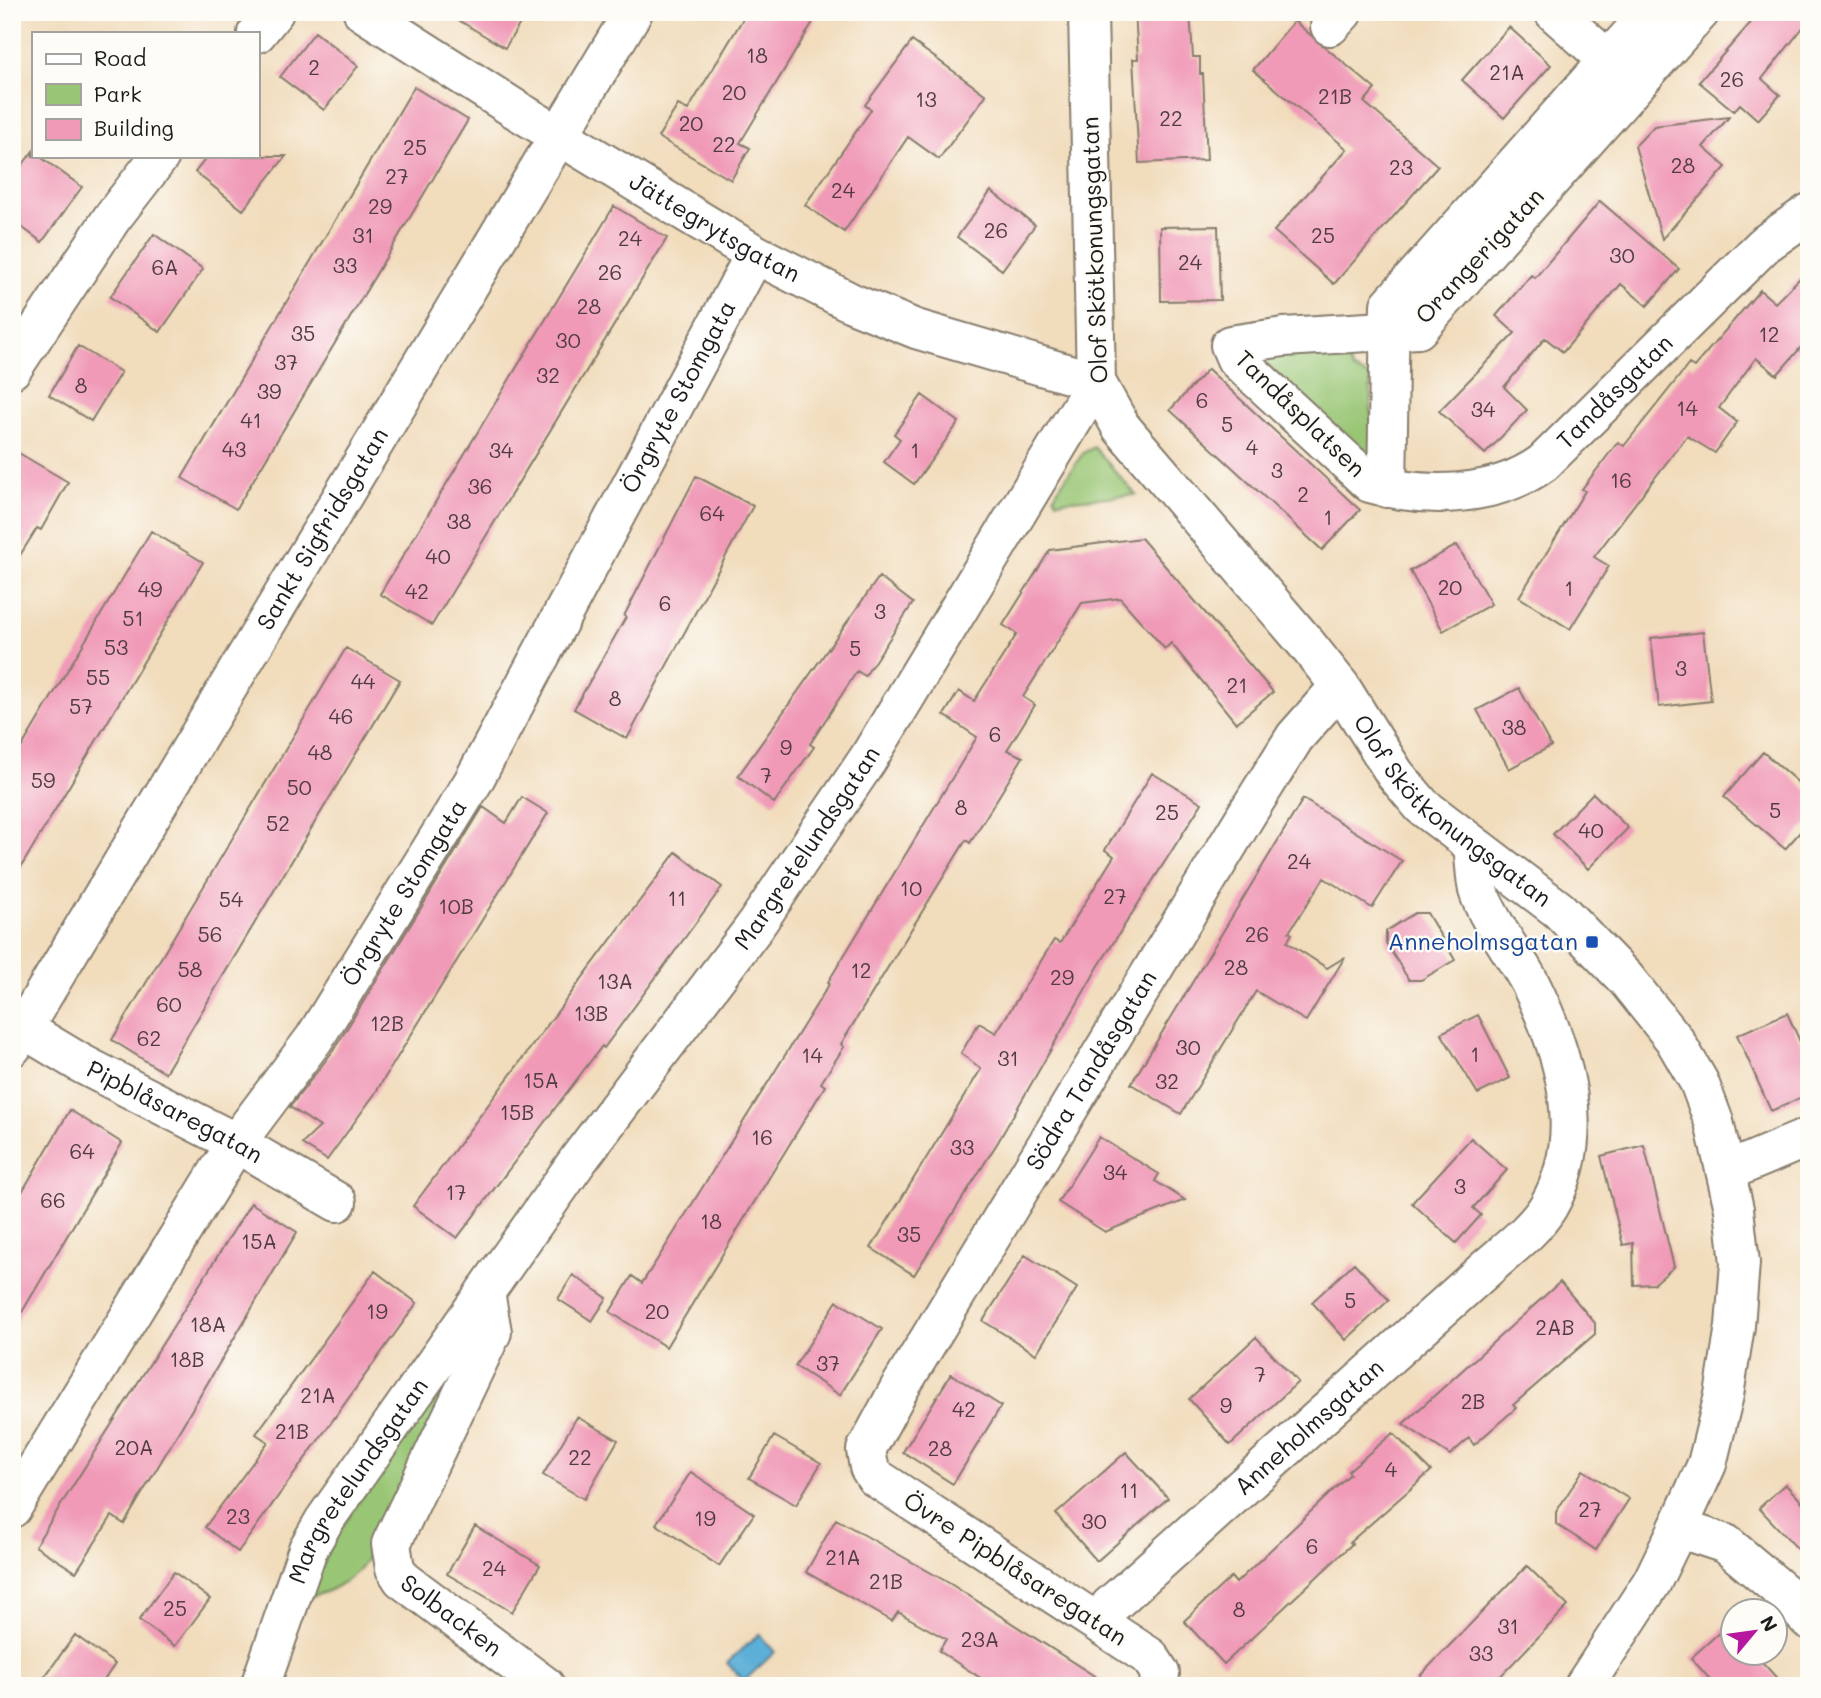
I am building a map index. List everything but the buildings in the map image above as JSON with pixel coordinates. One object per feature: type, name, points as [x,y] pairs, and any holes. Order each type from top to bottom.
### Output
[{"type":"street","points":[[258,32],[274,12]]},
{"type":"street","name":"Jättegrytsgatan","points":[[363,12],[755,254],[852,303],[916,329],[1096,382]]},
{"type":"street","name":"Sankt Sigfridsgatan","points":[[16,1032],[561,136],[633,12]]},
{"type":"street","name":"Olof Skötkonungsgatan","points":[[1088,12],[1096,382],[1121,427],[1340,686],[1395,774],[1422,806],[1559,910],[1592,942],[1651,1008],[1699,1083],[1714,1122],[1726,1172],[1740,1263],[1735,1326],[1724,1395],[1707,1464],[1652,1583],[1584,1686]]},
{"type":"street","points":[[1554,12],[1622,72]]},
{"type":"street","name":"Orangerigatan","points":[[1622,72],[1651,12]]},
{"type":"street","name":"Orangerigatan","points":[[1390,329],[1390,305],[1622,72],[1700,12]]},
{"type":"street","points":[[12,369],[112,218],[158,158]]},
{"type":"street","name":"Tandåsgatan","points":[[1387,488],[1469,493],[1503,486],[1528,474],[1543,463],[1765,244],[1809,213]]},
{"type":"street","name":"Örgryte Stomgata","points":[[12,1508],[236,1143],[314,1039],[473,782],[755,254]]},
{"type":"street","name":"Tandåsplatsen","points":[[1390,329],[1387,488],[1370,483],[1236,359],[1230,345],[1390,329]]},
{"type":"street","name":"Margretelundsgatan","points":[[260,1686],[309,1549],[324,1521],[579,1159],[753,929],[868,759],[1096,382]]},
{"type":"street","name":"Södra Tandåsgatan","points":[[869,1467],[866,1450],[899,1389],[1151,971],[1294,737],[1340,686]]},
{"type":"street","name":"Anneholmsgatan","points":[[1099,1622],[1110,1606],[1530,1229],[1548,1206],[1561,1172],[1570,1132],[1570,1097],[1557,1049],[1530,983],[1479,891],[1473,847]]},
{"type":"street","name":"Pipblåsaregatan","points":[[16,1032],[236,1143],[337,1202]]},
{"type":"street","points":[[1726,1172],[1809,1137]]},
{"type":"street","name":"Margretelundsgatan","points":[[395,1568],[391,1544],[492,1332],[485,1292]]},
{"type":"street","name":"Övre Pipblåsaregatan","points":[[869,1467],[883,1485],[1150,1657],[1159,1679]]},
{"type":"street","points":[[1678,1528],[1726,1544],[1782,1591],[1809,1620]]},
{"type":"street","name":"Solbacken","points":[[395,1568],[402,1579],[545,1686]]},
{"type":"green space","points":[[1339,343],[1353,370],[1370,377],[1373,462],[1258,356]]},
{"type":"green space","points":[[1094,447],[1136,495],[1057,501],[1054,496],[1058,489],[1083,453]]},
{"type":"green space","points":[[482,1318],[366,1559],[347,1580],[313,1596],[310,1594],[332,1542]]},
{"type":"water","points":[[759,1634],[775,1652],[744,1681],[727,1663]]},
{"type":"place","name":"Anneholmsgatan","points":[[1592,942]]}]
